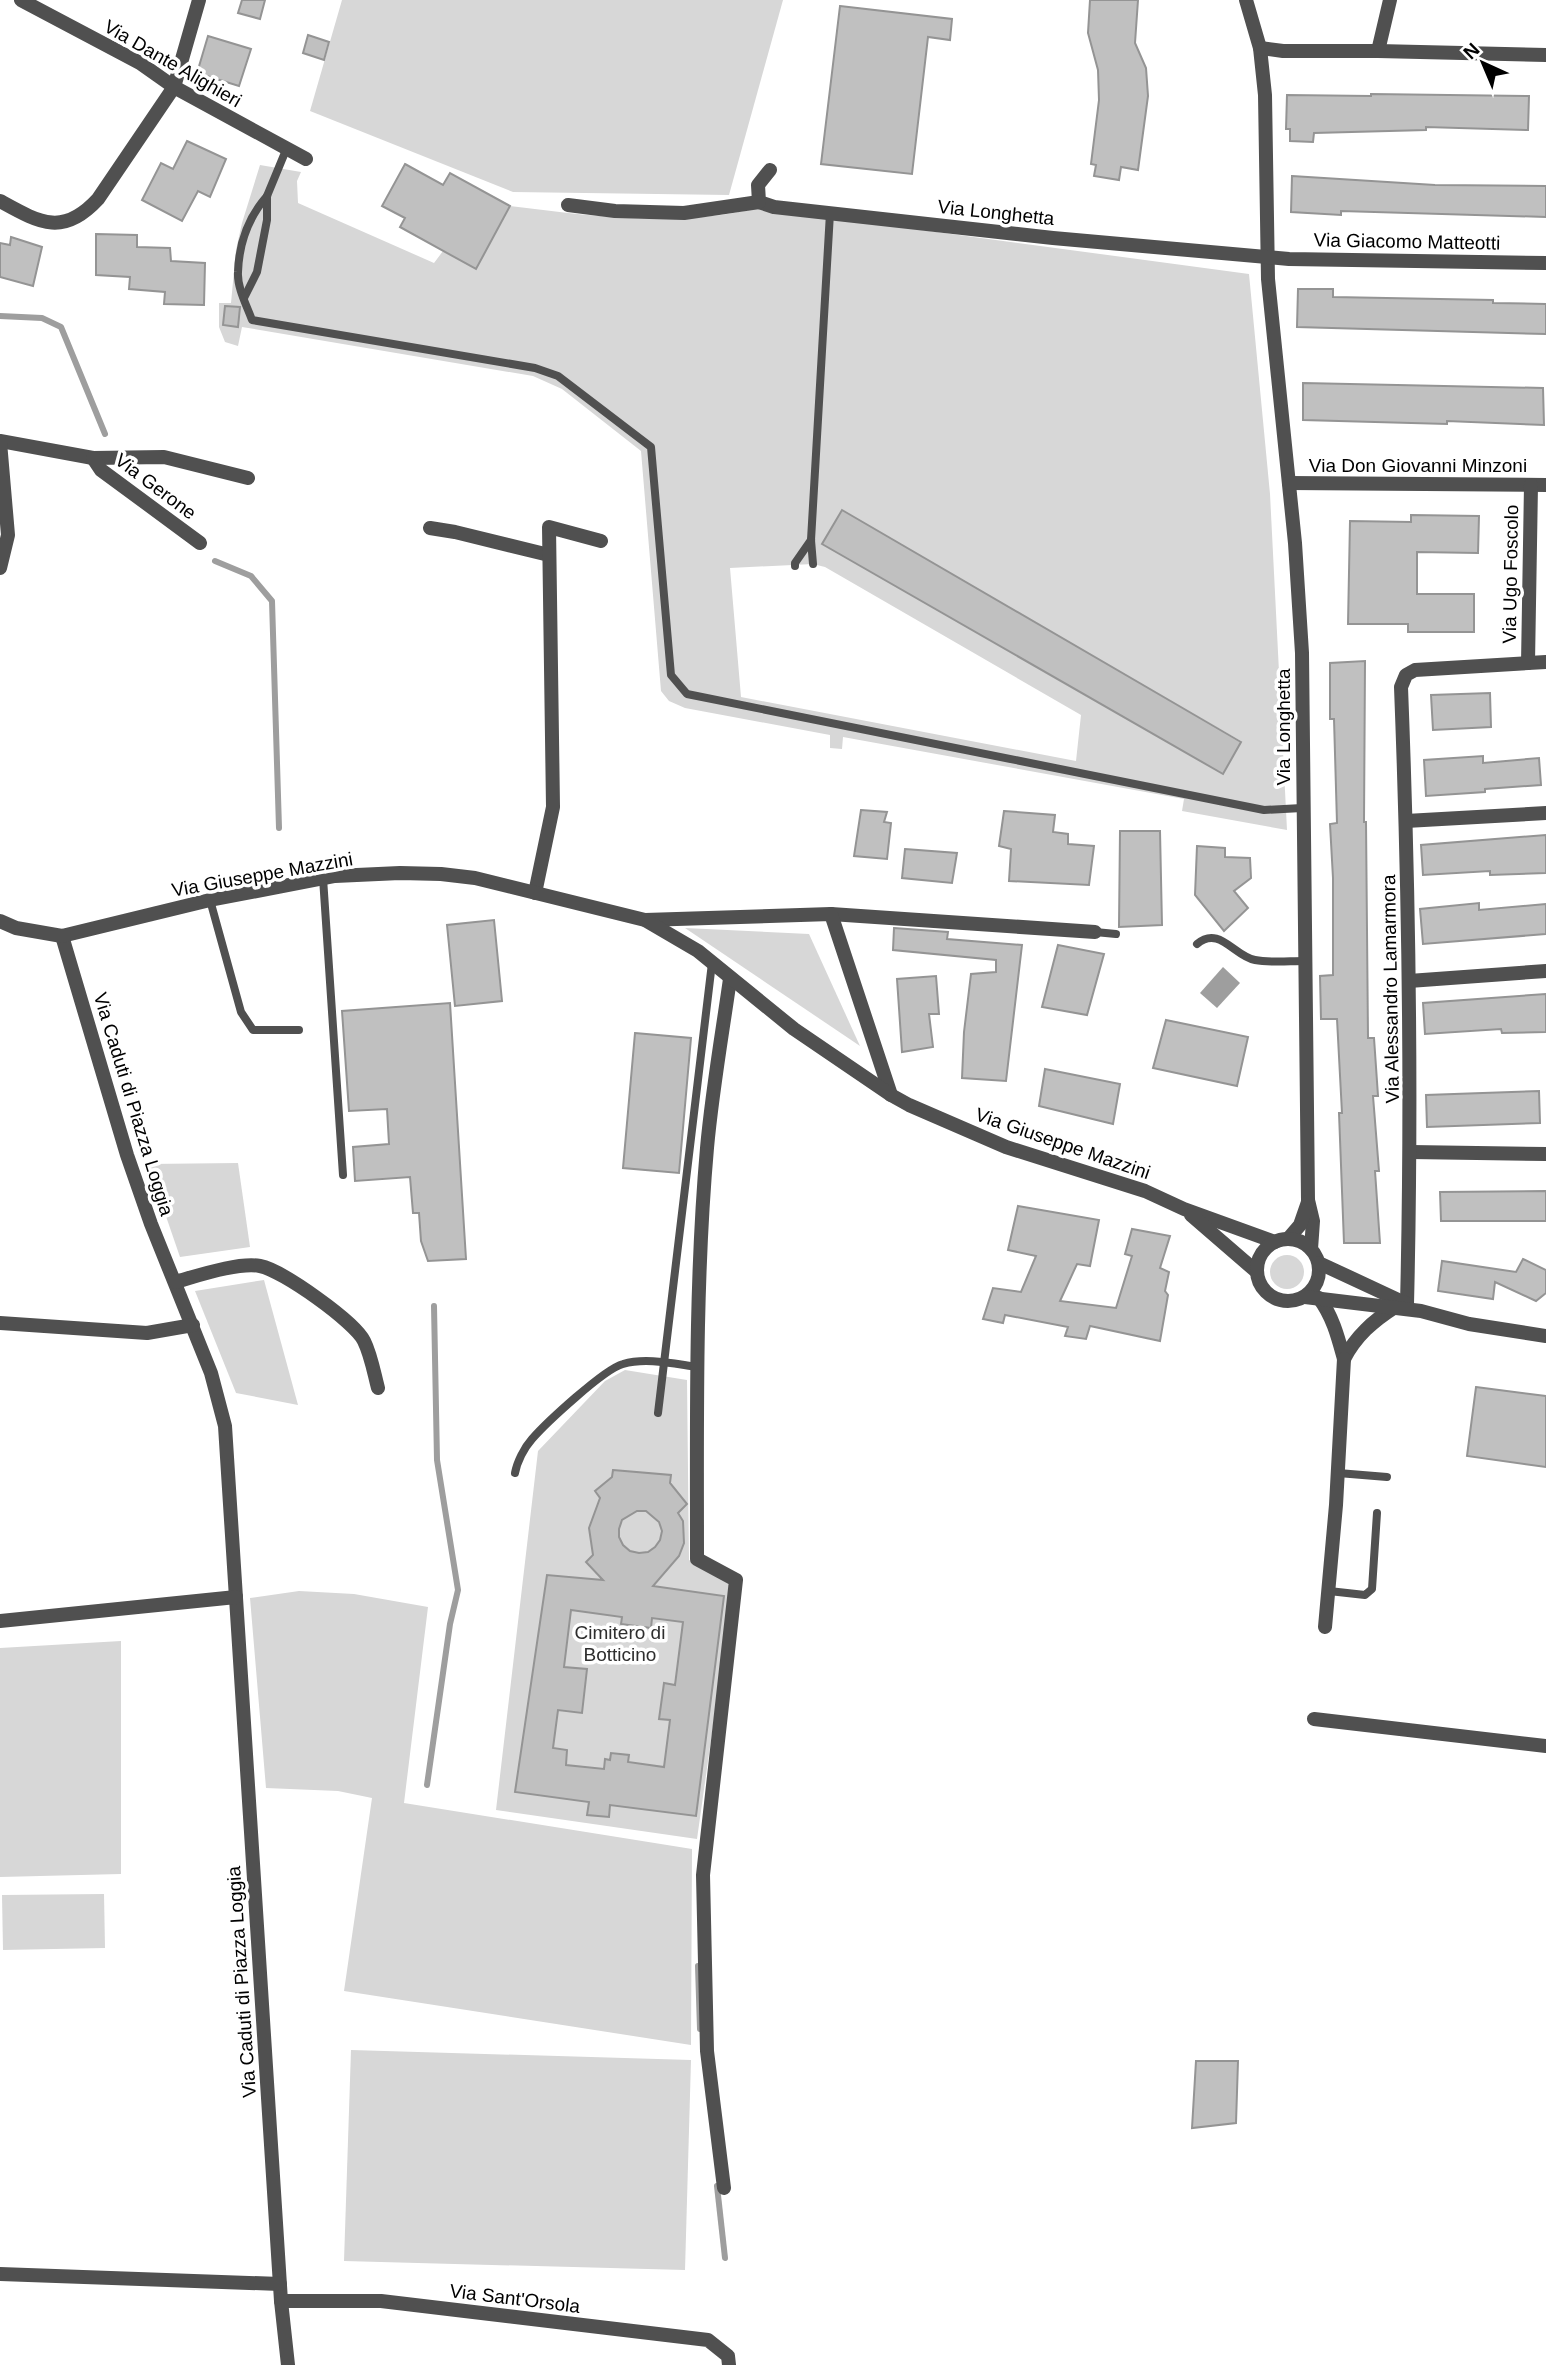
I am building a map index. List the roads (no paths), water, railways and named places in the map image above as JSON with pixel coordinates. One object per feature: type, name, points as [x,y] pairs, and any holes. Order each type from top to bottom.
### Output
[{"type":"street","name":"Via Dante Alighieri","points":[[21,0],[140,63],[174,87],[306,159]]},
{"type":"street","points":[[0,201],[30,218],[49,223],[70,222],[85,214],[174,87],[199,0]]},
{"type":"street","name":"Via Longhetta","points":[[1246,0],[1260,48],[1265,96],[1267,255],[1289,483],[1301,653],[1308,1200],[1313,1221],[1311,1249]]},
{"type":"street","points":[[1378,51],[1390,0]]},
{"type":"street","points":[[1260,48],[1283,51],[1546,55]]},
{"type":"street","points":[[569,205],[615,211],[684,213],[759,202],[758,185],[770,170]]},
{"type":"street","name":"Via Longhetta","points":[[759,202],[774,207],[1053,238],[1267,255]]},
{"type":"street","name":"Via Giacomo Matteotti","points":[[1267,255],[1289,259],[1546,263]]},
{"type":"street","name":"Via Gerone","points":[[0,568],[8,536],[0,441],[93,457],[164,457],[248,478]]},
{"type":"street","name":"Via Gerone","points":[[93,457],[100,470],[200,543]]},
{"type":"street","name":"Via Don Giovanni Minzoni","points":[[1289,483],[1546,485]]},
{"type":"street","name":"Via Ugo Foscolo","points":[[1528,663],[1531,485]]},
{"type":"street","points":[[535,892],[553,807],[549,527],[601,541]]},
{"type":"street","points":[[430,528],[549,555]]},
{"type":"street","name":"Via Ugo Foscolo","points":[[1406,675],[1415,670],[1546,662]]},
{"type":"street","name":"Via Alessandro Lamarmora","points":[[1406,675],[1401,687],[1406,821],[1411,1152],[1408,1307]]},
{"type":"street","points":[[1406,821],[1546,813]]},
{"type":"street","name":"Via Giuseppe Mazzini","points":[[0,921],[16,928],[62,936],[210,900],[323,878],[357,880],[412,877],[475,878],[645,920],[831,915],[1095,932]]},
{"type":"street","points":[[831,915],[891,1096]]},
{"type":"street","name":"Via Giuseppe Mazzini","points":[[645,920],[698,951],[794,1029],[891,1096],[1006,1147],[1145,1191],[1184,1209],[1281,1240],[1300,1241],[1311,1249]]},
{"type":"street","name":"Via Caduti di Piazza Loggia","points":[[62,936],[127,1155],[151,1224],[211,1373],[225,1426],[281,2301],[288,2365]]},
{"type":"street","points":[[1409,981],[1546,971]]},
{"type":"street","points":[[724,2188],[707,2051],[703,1875],[736,1580],[697,1559],[699,1305],[707,1147],[730,979]]},
{"type":"street","points":[[1411,1152],[1546,1153]]},
{"type":"street","name":"Via Longhetta","points":[[1281,1240],[1300,1225],[1308,1200]]},
{"type":"street","name":"Via Giuseppe Mazzini","points":[[1184,1209],[1256,1272],[1259,1284],[1268,1295],[1281,1301],[1312,1297],[1408,1307],[1469,1324],[1546,1336]]},
{"type":"street","points":[[1256,1272],[1258,1259],[1265,1249],[1281,1240]]},
{"type":"street","points":[[1311,1249],[1319,1263],[1319,1277],[1312,1297],[1328,1310],[1343,1359],[1338,1473],[1325,1627]]},
{"type":"street","name":"Via Giuseppe Mazzini","points":[[1319,1263],[1408,1307]]},
{"type":"street","points":[[175,1282],[222,1269],[260,1266],[301,1287],[347,1321],[364,1340],[378,1388]]},
{"type":"street","points":[[1343,1359],[1353,1342],[1380,1316],[1408,1307]]},
{"type":"street","points":[[0,1323],[147,1333],[193,1325]]},
{"type":"street","points":[[0,1621],[236,1597]]},
{"type":"street","points":[[1314,1719],[1546,1746]]},
{"type":"street","points":[[0,2274],[280,2284]]},
{"type":"street","name":"Via Sant'Orsola","points":[[281,2301],[381,2301],[708,2340],[728,2356],[729,2365]]},
{"type":"lane","points":[[244,298],[257,272],[267,220],[268,196],[286,150]]},
{"type":"lane","points":[[268,196],[253,212],[246,226],[237,274],[253,320],[536,368],[558,376],[651,447],[671,674],[677,685],[687,694],[824,717],[1065,765],[1264,810],[1302,808]]},
{"type":"lane","points":[[811,540],[802,565],[811,540],[830,213]]},
{"type":"lane","points":[[323,878],[343,1175]]},
{"type":"lane","points":[[210,900],[241,1012],[253,1030],[299,1030]]},
{"type":"lane","points":[[1095,932],[1116,934]]},
{"type":"lane","points":[[1197,944],[1208,937],[1216,938],[1240,955],[1253,960],[1304,961]]},
{"type":"lane","points":[[658,1413],[712,963]]},
{"type":"lane","points":[[330,979],[340,978]]},
{"type":"lane","points":[[515,1473],[516,1465],[531,1441],[601,1376],[622,1364],[647,1361],[698,1367]]},
{"type":"lane","points":[[1338,1473],[1387,1477]]},
{"type":"lane","points":[[1329,1591],[1365,1595],[1372,1589],[1377,1513]]},
{"type":"waterway","points":[[0,316],[42,318],[61,327],[105,434]]},
{"type":"waterway","points":[[215,561],[251,576],[272,601],[279,828]]},
{"type":"waterway","points":[[427,1785],[450,1624],[458,1590],[437,1460],[434,1306]]},
{"type":"waterway","points":[[698,1966],[700,2029]]},
{"type":"waterway","points":[[717,2186],[725,2258]]},
{"type":"park label","name":"Cimitero di Botticino","points":[[620,1643]]}]
